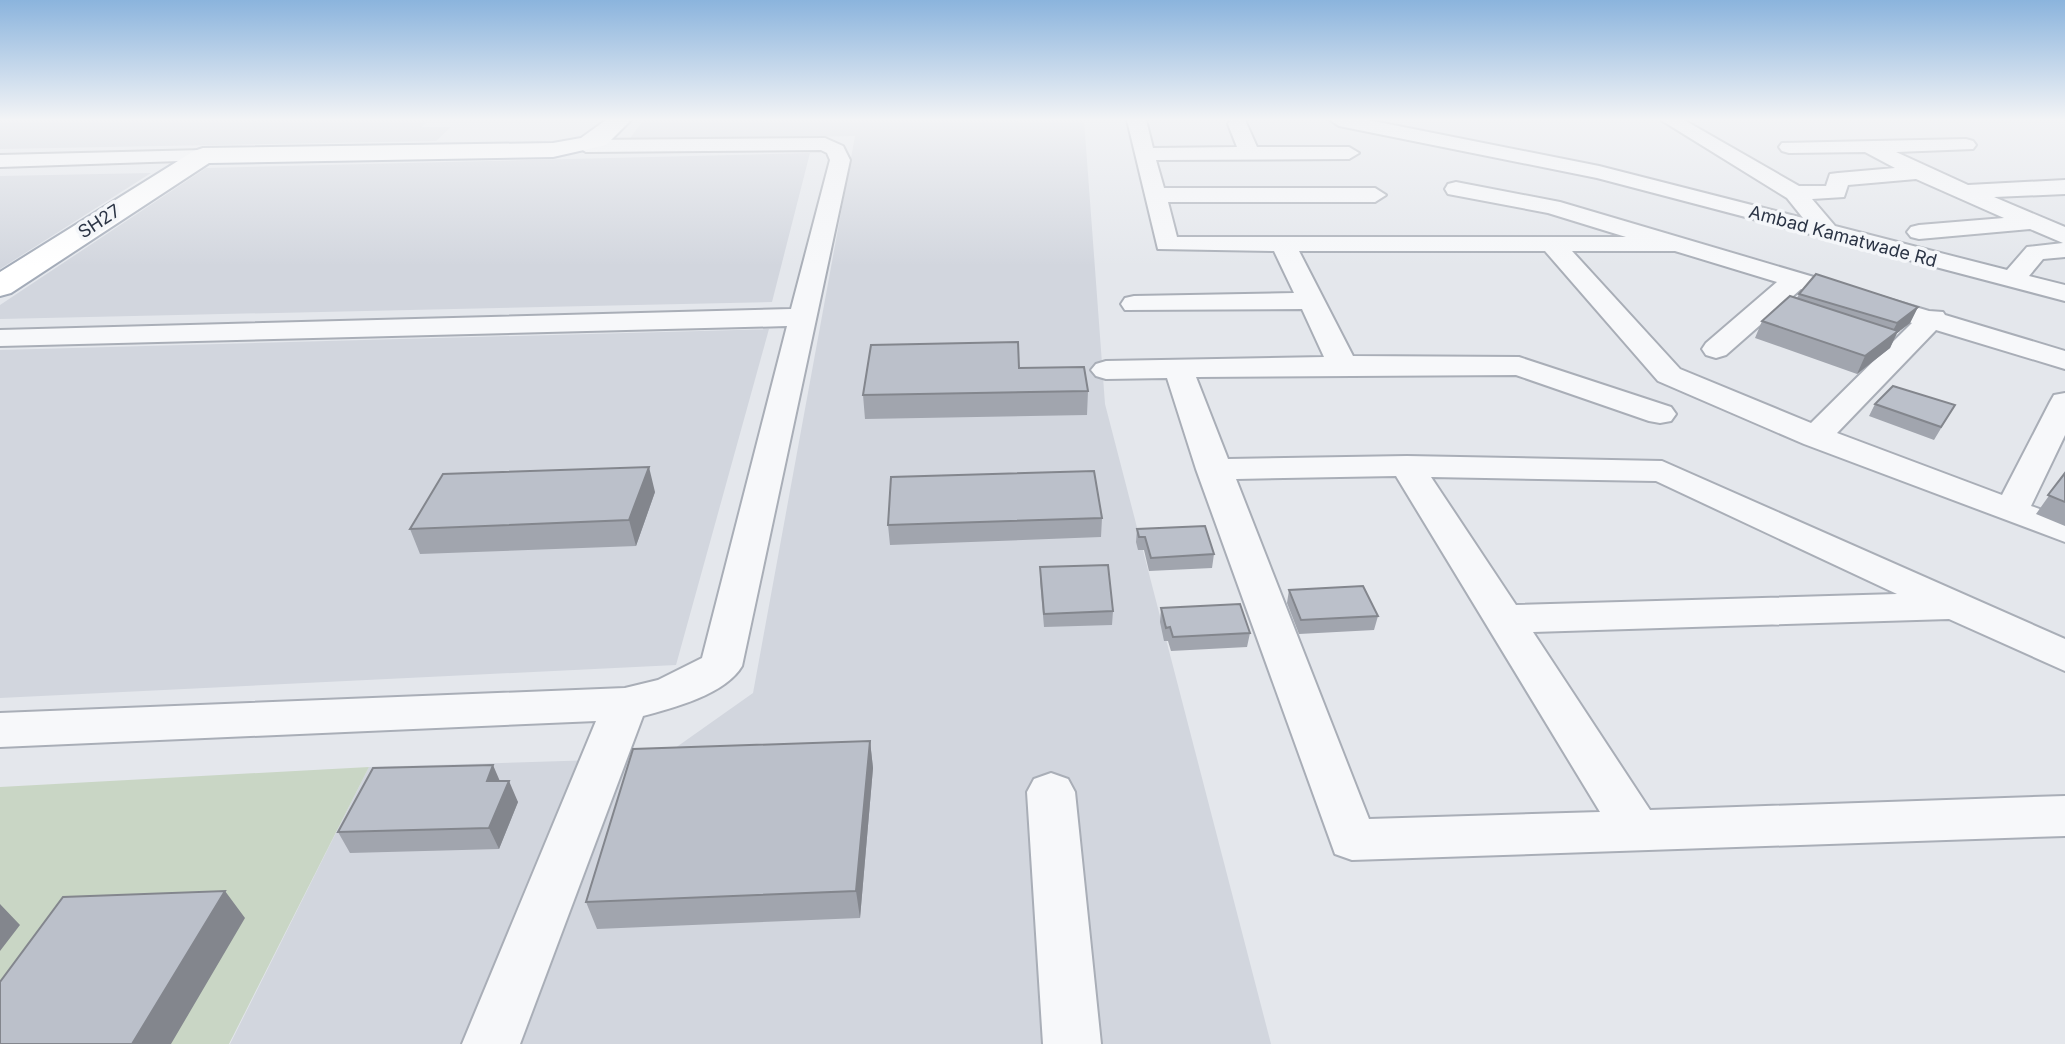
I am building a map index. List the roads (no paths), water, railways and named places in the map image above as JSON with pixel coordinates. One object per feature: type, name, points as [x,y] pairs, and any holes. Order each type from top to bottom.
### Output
[{"type":"main road","name":"SH27","points":[[0,286],[183,169]]},
{"type":"street","points":[[0,730],[625,704],[670,693],[721,666],[838,169]]},
{"type":"street","points":[[1148,169],[1167,244],[1678,245],[1730,206]]},
{"type":"street","points":[[1359,169],[1406,244]]},
{"type":"street","name":"Ambad Kamatwade Rd","points":[[1583,169],[2065,293]]},
{"type":"street","points":[[1753,169],[1795,193],[1827,232]]},
{"type":"street","points":[[1913,169],[2065,236]]},
{"type":"street","points":[[1795,193],[1836,192],[1838,179],[1919,172]]},
{"type":"street","points":[[1963,192],[2065,187]]},
{"type":"street","points":[[1499,244],[1456,189],[1552,207],[1933,318],[2065,360]]},
{"type":"street","points":[[1154,195],[1375,195]]},
{"type":"street","points":[[1919,232],[2031,222]]},
{"type":"street","points":[[1283,244],[1343,365]]},
{"type":"street","points":[[1552,244],[1669,375],[1815,437],[2065,531]]},
{"type":"street","points":[[2012,280],[2036,252],[2065,250]]},
{"type":"street","points":[[1716,349],[1797,279]]},
{"type":"street","points":[[1134,304],[1311,301]]},
{"type":"street","points":[[0,338],[804,317]]},
{"type":"street","points":[[1815,437],[1933,318]]},
{"type":"street","points":[[1106,370],[1343,365],[1519,366],[1660,414]]},
{"type":"street","points":[[1178,368],[1352,840],[2065,816]]},
{"type":"street","points":[[1662,471],[1660,414],[1669,375]]},
{"type":"street","points":[[2011,511],[2063,411]]},
{"type":"street","points":[[1213,469],[1407,466],[1662,471],[2065,656]]},
{"type":"street","points":[[1407,466],[1637,830]]},
{"type":"street","points":[[1504,619],[1958,606]]},
{"type":"street","points":[[491,1044],[625,704]]},
{"type":"street","points":[[1051,792],[1072,1044]]}]
